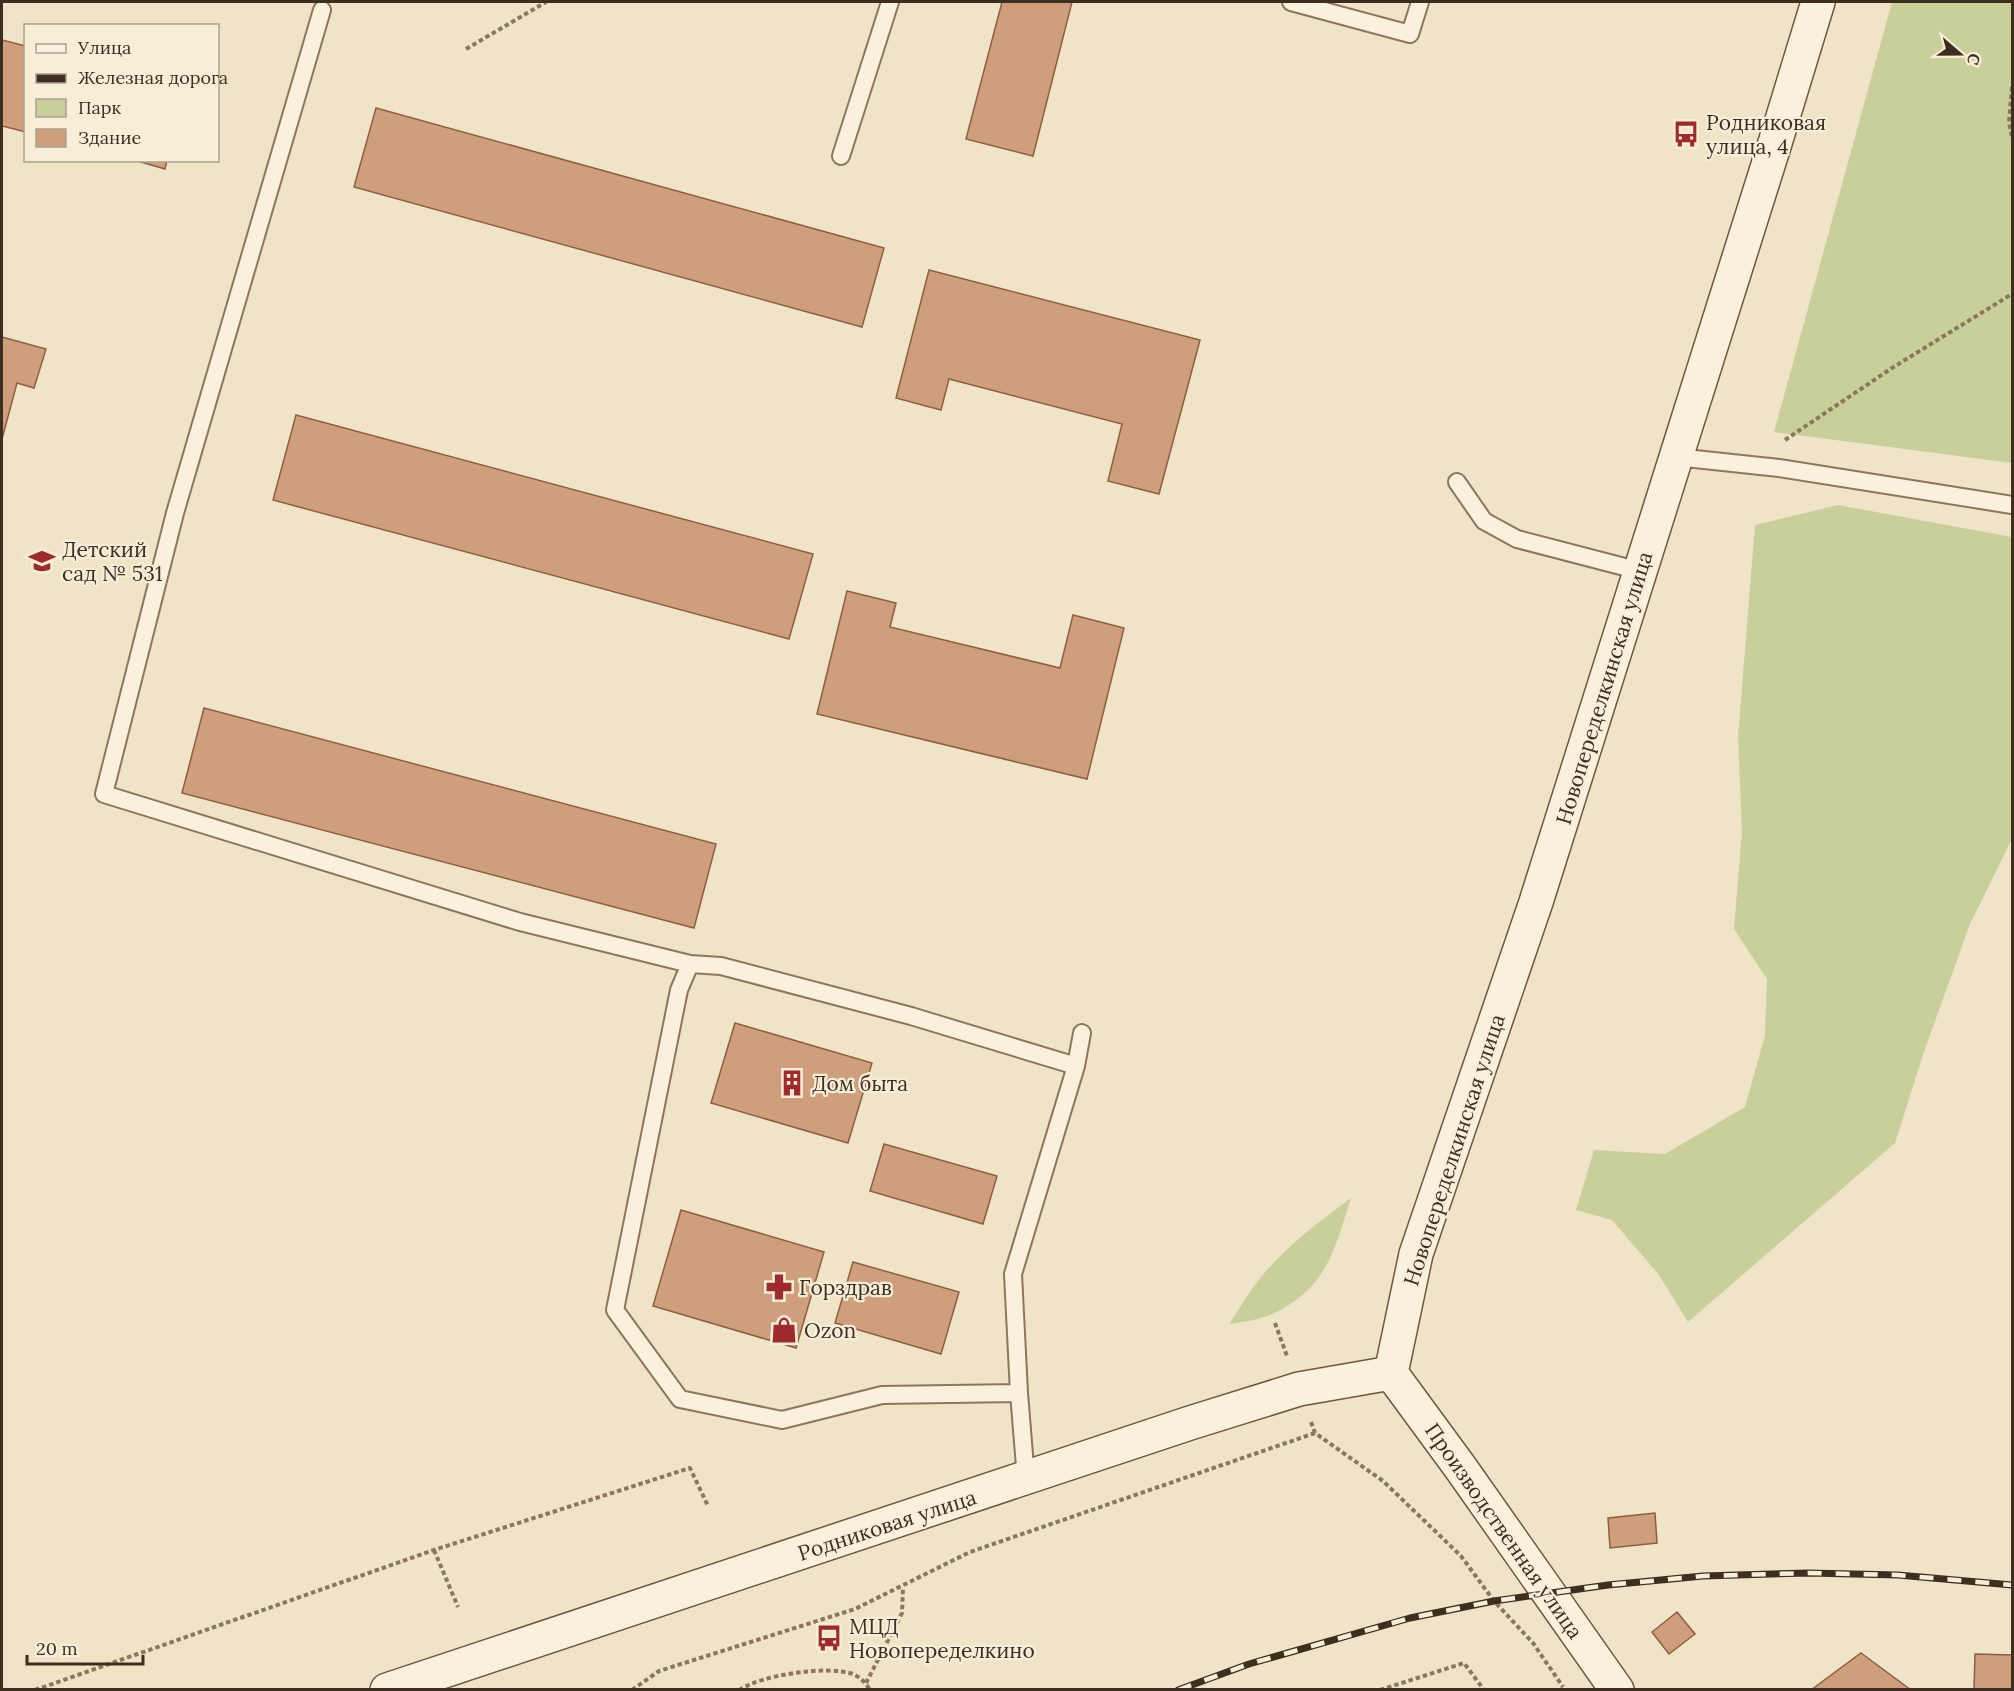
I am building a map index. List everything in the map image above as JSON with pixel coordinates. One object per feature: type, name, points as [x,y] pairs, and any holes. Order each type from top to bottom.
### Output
[{"type":"main road","name":"Новопеределкинская улица","points":[[1391,1373],[1416,1254],[1522,945],[1818,2]]},
{"type":"main road","name":"Родниковая улица","points":[[404,1686],[1299,1389],[1391,1373]]},
{"type":"main road","name":"Производственная улица","points":[[1391,1373],[1617,1689]]},
{"type":"lane","points":[[841,156],[890,2]]},
{"type":"lane","points":[[1291,2],[1410,34],[1420,2]]},
{"type":"lane","points":[[322,10],[175,513],[104,794],[520,922],[690,964],[722,966],[911,1016],[1076,1066]]},
{"type":"lane","points":[[1676,457],[1779,468],[2013,504]]},
{"type":"lane","points":[[1457,482],[1484,521],[1517,540],[1640,571]]},
{"type":"lane","points":[[690,964],[679,990],[615,1310],[680,1399],[782,1420],[882,1395],[1019,1393]]},
{"type":"lane","points":[[1026,1479],[1013,1274],[1076,1066],[1083,1033]]},
{"type":"path","points":[[466,49],[546,2]]},
{"type":"path","points":[[2013,87],[2009,122],[2013,137]]},
{"type":"path","points":[[1782,442],[1892,368],[2013,294]]},
{"type":"path","points":[[632,1689],[659,1671],[855,1609],[970,1552],[1316,1433],[1383,1480],[1461,1556],[1494,1601],[1533,1643],[1563,1687]]},
{"type":"path","points":[[35,1689],[434,1551],[690,1468],[708,1506]]},
{"type":"path","points":[[434,1551],[458,1608]]},
{"type":"path","points":[[866,1683],[902,1613],[903,1587]]},
{"type":"path","points":[[1380,1689],[1464,1663],[1484,1689]]},
{"type":"path","points":[[739,1689],[750,1683],[816,1670],[853,1674],[866,1683],[870,1689]]},
{"type":"green space","points":[[1892,2],[2012,2],[2012,463],[1774,432]]},
{"type":"green space","points":[[1838,505],[2012,537],[2012,839],[1970,924],[1925,1049],[1895,1143],[1688,1322],[1659,1275],[1612,1220],[1576,1210],[1594,1150],[1665,1154],[1745,1107],[1765,1035],[1767,979],[1734,929],[1742,831],[1738,737],[1755,525]]},
{"type":"green space","points":[[1351,1198],[1333,1252],[1316,1281],[1304,1294],[1270,1315],[1229,1324],[1252,1289],[1274,1263],[1311,1228]]},
{"type":"building","points":[[1002,2],[1072,2],[1033,156],[966,139]]},
{"type":"building","points":[[2,40],[24,46],[24,132],[2,126]]},
{"type":"building","points":[[376,108],[884,248],[862,327],[354,187]]},
{"type":"building","points":[[141,162],[167,162],[165,169]]},
{"type":"building","points":[[929,270],[1200,340],[1159,494],[1108,481],[1122,424],[949,379],[941,410],[896,398]]},
{"type":"building","points":[[2,337],[46,349],[34,388],[17,383],[2,439]]},
{"type":"building","points":[[296,415],[813,554],[789,639],[273,500]]},
{"type":"building","points":[[847,591],[896,603],[890,627],[1060,668],[1073,615],[1124,628],[1087,779],[817,714]]},
{"type":"building","points":[[204,708],[716,844],[694,928],[182,793]]},
{"type":"building","name":"Дом быта","points":[[735,1023],[872,1063],[848,1143],[711,1103]]},
{"type":"building","points":[[884,1144],[997,1176],[983,1224],[870,1191]]},
{"type":"building","points":[[681,1210],[824,1252],[796,1348],[653,1306]]},
{"type":"building","points":[[853,1262],[959,1292],[941,1354],[835,1323]]},
{"type":"building","points":[[1655,1513],[1657,1543],[1610,1548],[1608,1518]]},
{"type":"building","points":[[1677,1612],[1695,1634],[1669,1654],[1652,1632]]},
{"type":"building","points":[[1861,1653],[1911,1690],[1811,1690]]},
{"type":"building","points":[[1975,1654],[2012,1655],[2012,1690],[1974,1690]]},
{"type":"railway","points":[[1178,1690],[1249,1664],[1410,1618],[1494,1601],[1608,1585],[1703,1576],[1808,1573],[1898,1575],[2012,1585]]},
{"type":"place","name":"Родниковая улица, 4","points":[[1686,134]]},
{"type":"place","name":"Детский сад № 531","points":[[42,561]]},
{"type":"place","name":"Дом быта","points":[[792,1083]]},
{"type":"place","name":"Горздрав","points":[[779,1287]]},
{"type":"place","name":"Ozon","points":[[784,1330]]},
{"type":"place","name":"МЦД Новопеределкино","points":[[829,1638]]}]
